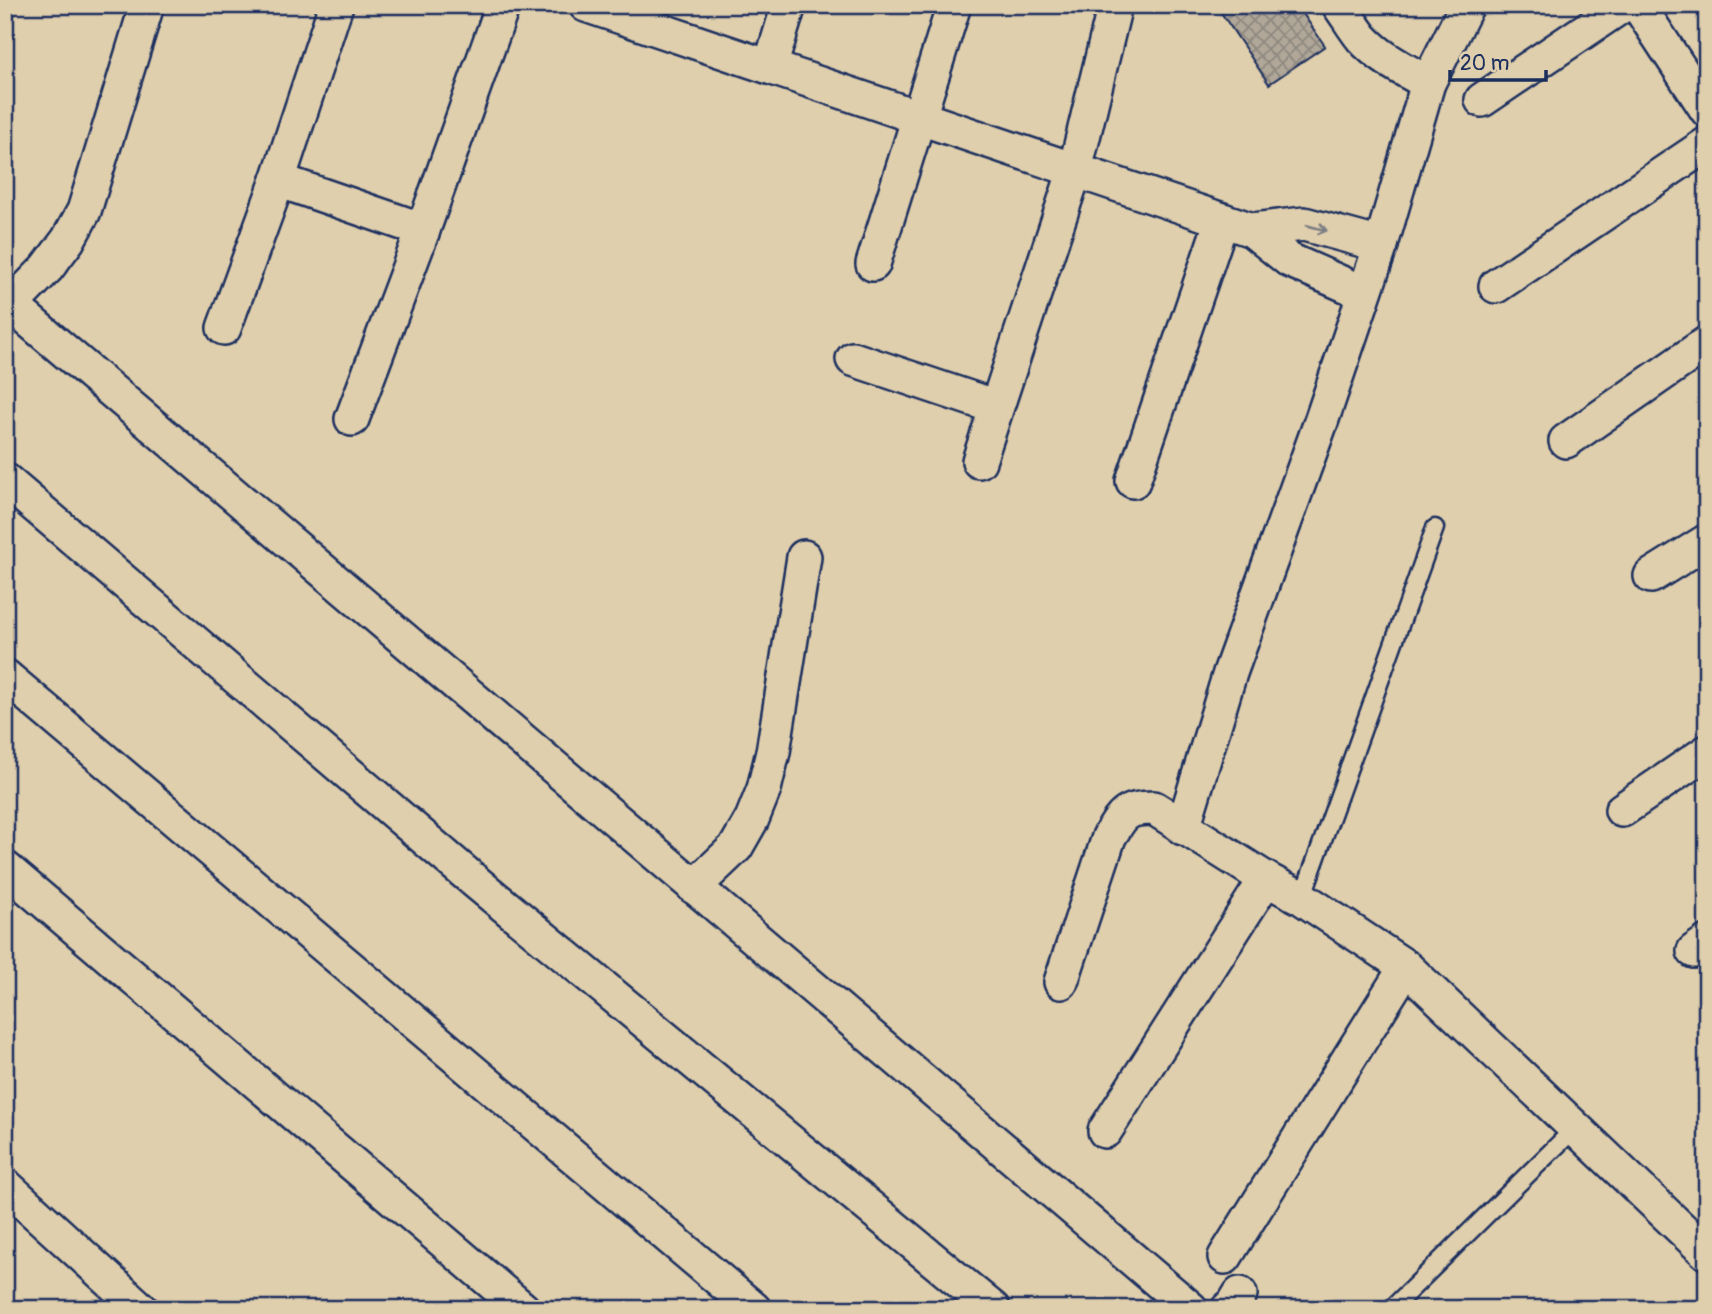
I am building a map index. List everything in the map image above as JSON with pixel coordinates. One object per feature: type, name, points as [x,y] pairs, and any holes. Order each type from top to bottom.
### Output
[{"type":"street","points":[[146,5],[84,211],[68,240],[47,268],[7,305],[1187,1308]]},
{"type":"street","points":[[224,328],[278,180],[336,5]]},
{"type":"street","points":[[352,419],[503,5]]},
{"type":"street","points":[[586,5],[619,10],[769,67],[1237,225],[1289,260],[1364,293]]},
{"type":"street","points":[[769,67],[789,5]]},
{"type":"street","points":[[873,264],[954,5]]},
{"type":"street","points":[[979,461],[1075,170],[1115,5]]},
{"type":"street","points":[[1339,5],[1362,38],[1380,54],[1428,83]]},
{"type":"street","points":[[1183,828],[1230,673],[1322,419],[1381,245],[1428,83],[1467,5]]},
{"type":"street","points":[[1482,100],[1623,5]]},
{"type":"street","points":[[1638,5],[1707,110]]},
{"type":"street","points":[[1496,286],[1707,144]]},
{"type":"street","points":[[278,180],[423,230]]},
{"type":"street","points":[[1237,225],[1304,225],[1381,245]]},
{"type":"street","points":[[1133,481],[1237,225]]},
{"type":"street","points":[[1566,441],[1707,343]]},
{"type":"street","points":[[853,359],[996,407]]},
{"type":"street","points":[[5,480],[477,883],[993,1309]]},
{"type":"street","points":[[1651,576],[1707,541]]},
{"type":"street","points":[[694,887],[736,847],[752,819],[764,789],[773,752],[804,557]]},
{"type":"street","points":[[5,676],[754,1309]]},
{"type":"street","points":[[1622,810],[1707,752]]},
{"type":"street","points":[[1061,982],[1109,838],[1121,817],[1138,808],[1154,808],[1265,879],[1302,898],[1406,967],[1707,1253]]},
{"type":"street","points":[[5,868],[523,1309]]},
{"type":"street","points":[[1105,1131],[1265,879]]},
{"type":"street","points":[[1225,1257],[1406,967]]},
{"type":"street","points":[[5,1185],[136,1307]]},
{"type":"lane","points":[[1302,898],[1435,528]]},
{"type":"lane","points":[[1391,1309],[1576,1127]]},
{"type":"building","points":[[1216,5],[1297,5],[1325,46],[1269,84]]}]
